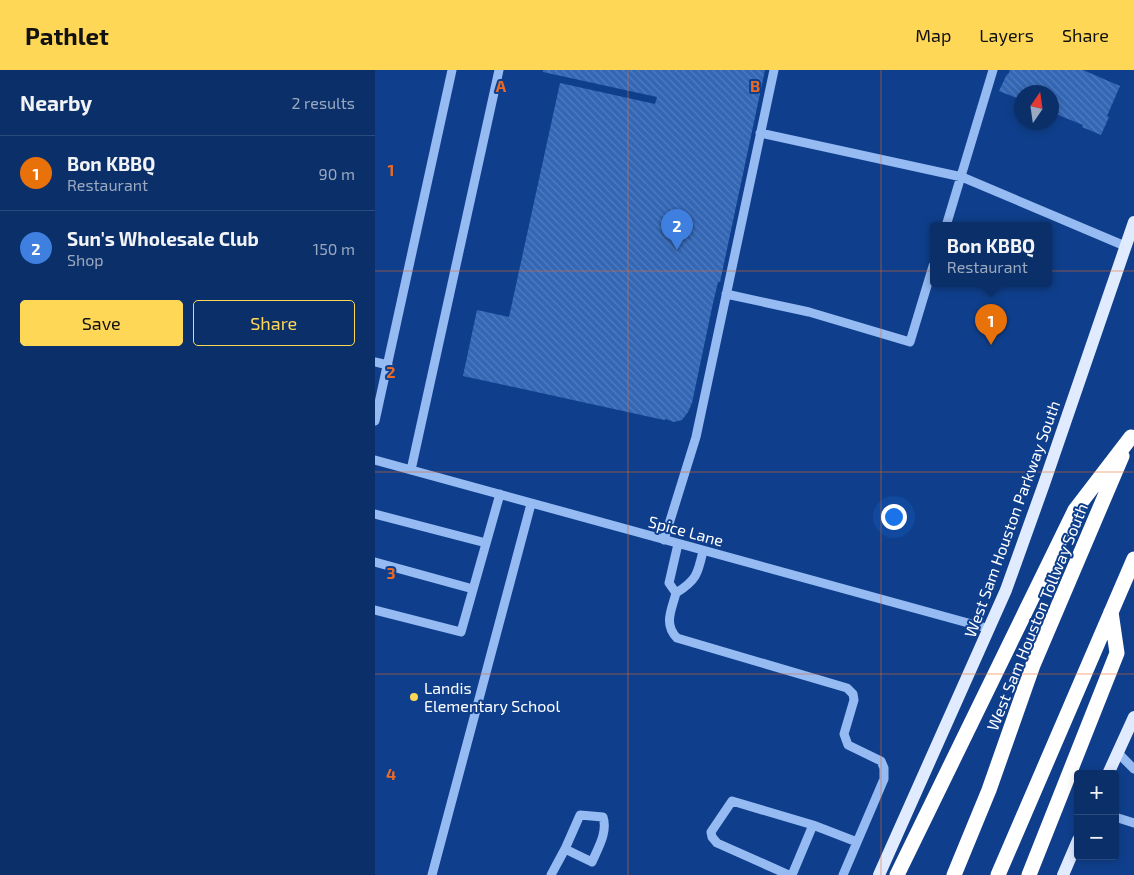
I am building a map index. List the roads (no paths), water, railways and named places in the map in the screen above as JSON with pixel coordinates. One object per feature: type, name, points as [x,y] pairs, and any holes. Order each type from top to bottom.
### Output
[{"type":"highway","points":[[897,875],[1075,510],[1132,434]]},
{"type":"highway","name":"West Sam Houston Tollway South","points":[[954,875],[989,790],[1033,665],[1132,434]]},
{"type":"highway","points":[[998,875],[1134,559]]},
{"type":"highway","points":[[1029,875],[1117,653],[1111,612]]},
{"type":"main road","name":"West Sam Houston Parkway South","points":[[879,875],[990,629],[1041,494],[1134,222]]},
{"type":"main road","points":[[1110,770],[1134,717]]},
{"type":"main road","points":[[1063,875],[1074,849]]},
{"type":"street","points":[[375,421],[452,70]]},
{"type":"street","points":[[411,470],[499,70]]},
{"type":"street","points":[[664,540],[696,437],[774,70]]},
{"type":"street","points":[[947,222],[993,70]]},
{"type":"street","points":[[760,133],[962,176],[1125,246]]},
{"type":"street","points":[[726,294],[809,312],[910,342],[930,276]]},
{"type":"street","points":[[375,362],[388,365]]},
{"type":"street","name":"Spice Lane","points":[[375,460],[990,629]]},
{"type":"street","points":[[375,610],[461,632],[500,494]]},
{"type":"street","points":[[432,875],[531,504]]},
{"type":"street","points":[[375,514],[486,543]]},
{"type":"street","points":[[676,592],[669,583],[678,544]]},
{"type":"street","points":[[703,551],[697,576],[689,585],[676,592],[669,621],[671,632],[677,638],[847,688],[853,694],[854,700],[843,734],[845,740],[848,745],[881,761],[885,778],[843,875]]},
{"type":"street","points":[[375,562],[473,589]]},
{"type":"street","points":[[1118,753],[1134,769]]},
{"type":"street","points":[[813,825],[790,875],[717,843],[712,837],[711,832],[732,800],[813,825],[857,842]]},
{"type":"street","points":[[551,875],[580,815],[603,817],[606,825],[592,862],[565,849]]},
{"type":"street","points":[[1119,818],[1132,822],[1134,832]]},
{"type":"place","name":"Sun's Wholesale Club","points":[[677,250]]},
{"type":"place","name":"Bon KBBQ","points":[[991,345]]},
{"type":"place","name":"Landis Elementary School","points":[[414,697]]}]
